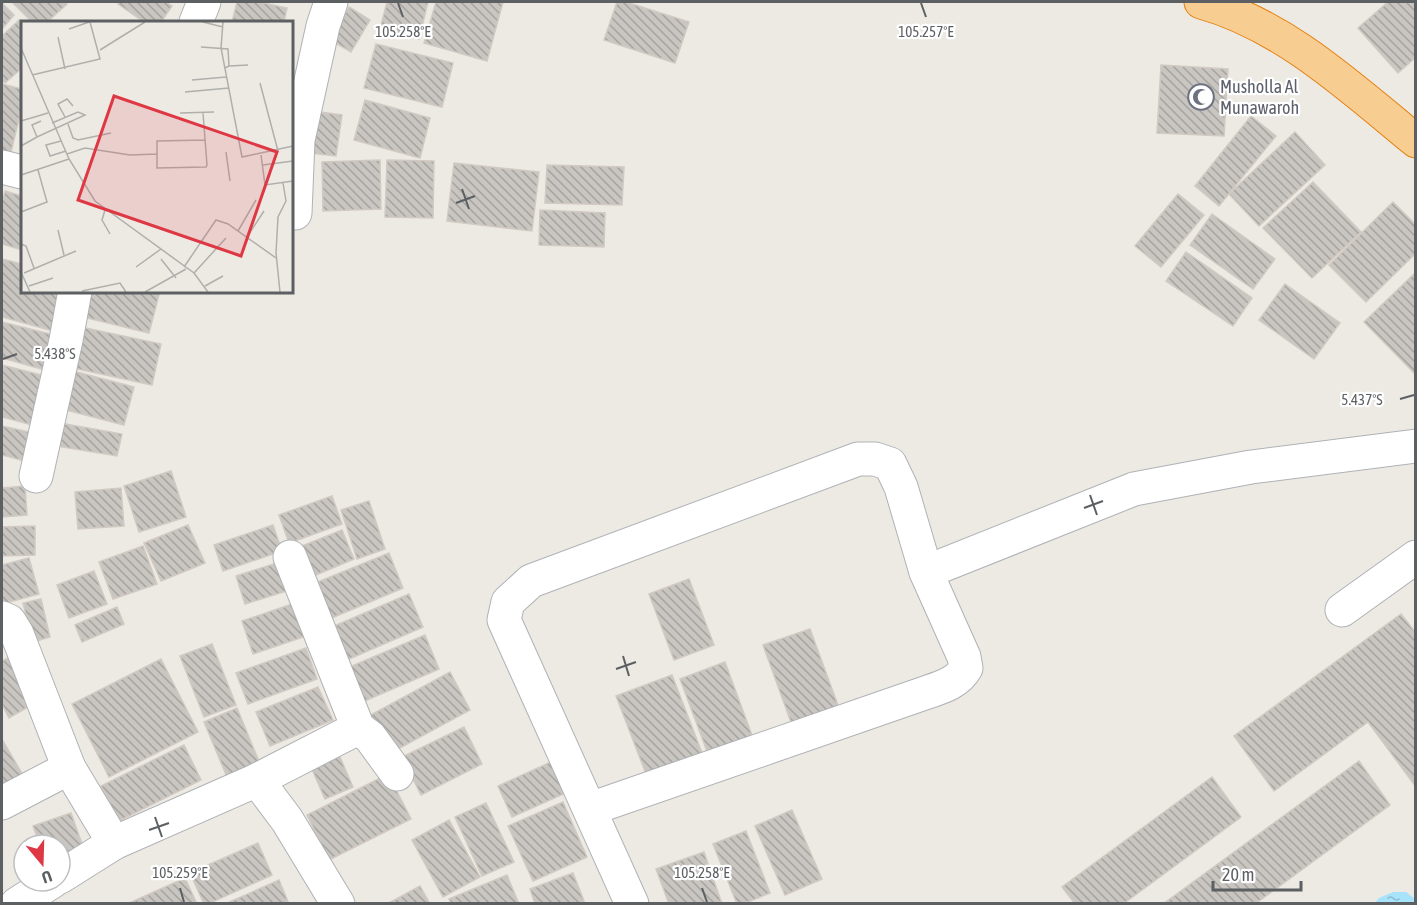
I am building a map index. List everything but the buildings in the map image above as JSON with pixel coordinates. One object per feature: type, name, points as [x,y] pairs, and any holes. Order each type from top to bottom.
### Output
[{"type":"highway","points":[[1200,2],[1255,22],[1286,40],[1328,70],[1416,141]]},
{"type":"street","points":[[196,21],[204,2]]},
{"type":"street","points":[[292,213],[295,213],[298,140],[322,26],[331,2]]},
{"type":"street","points":[[36,476],[75,292]]},
{"type":"street","points":[[926,572],[1134,489],[1251,467],[1416,446]]},
{"type":"street","points":[[590,809],[955,682],[962,675],[966,668],[964,657],[926,572],[901,487],[890,464],[875,459],[858,459],[531,581],[508,602],[504,620],[632,903]]},
{"type":"street","points":[[290,556],[358,728],[370,737],[397,774]]},
{"type":"street","points":[[1342,610],[1416,557]]},
{"type":"street","points":[[2,618],[9,621],[17,634],[69,768],[114,843]]},
{"type":"street","points":[[72,869],[114,843],[264,789],[358,728]]},
{"type":"street","points":[[2,803],[69,768]]},
{"type":"street","points":[[264,789],[338,903]]},
{"type":"street","points":[[16,903],[33,893]]},
{"type":"water","points":[[1393,892],[1406,892],[1415,899],[1415,903],[1375,903],[1379,898]]},
{"type":"place","name":"Musholla Al Munawaroh","points":[[1201,97]]}]
